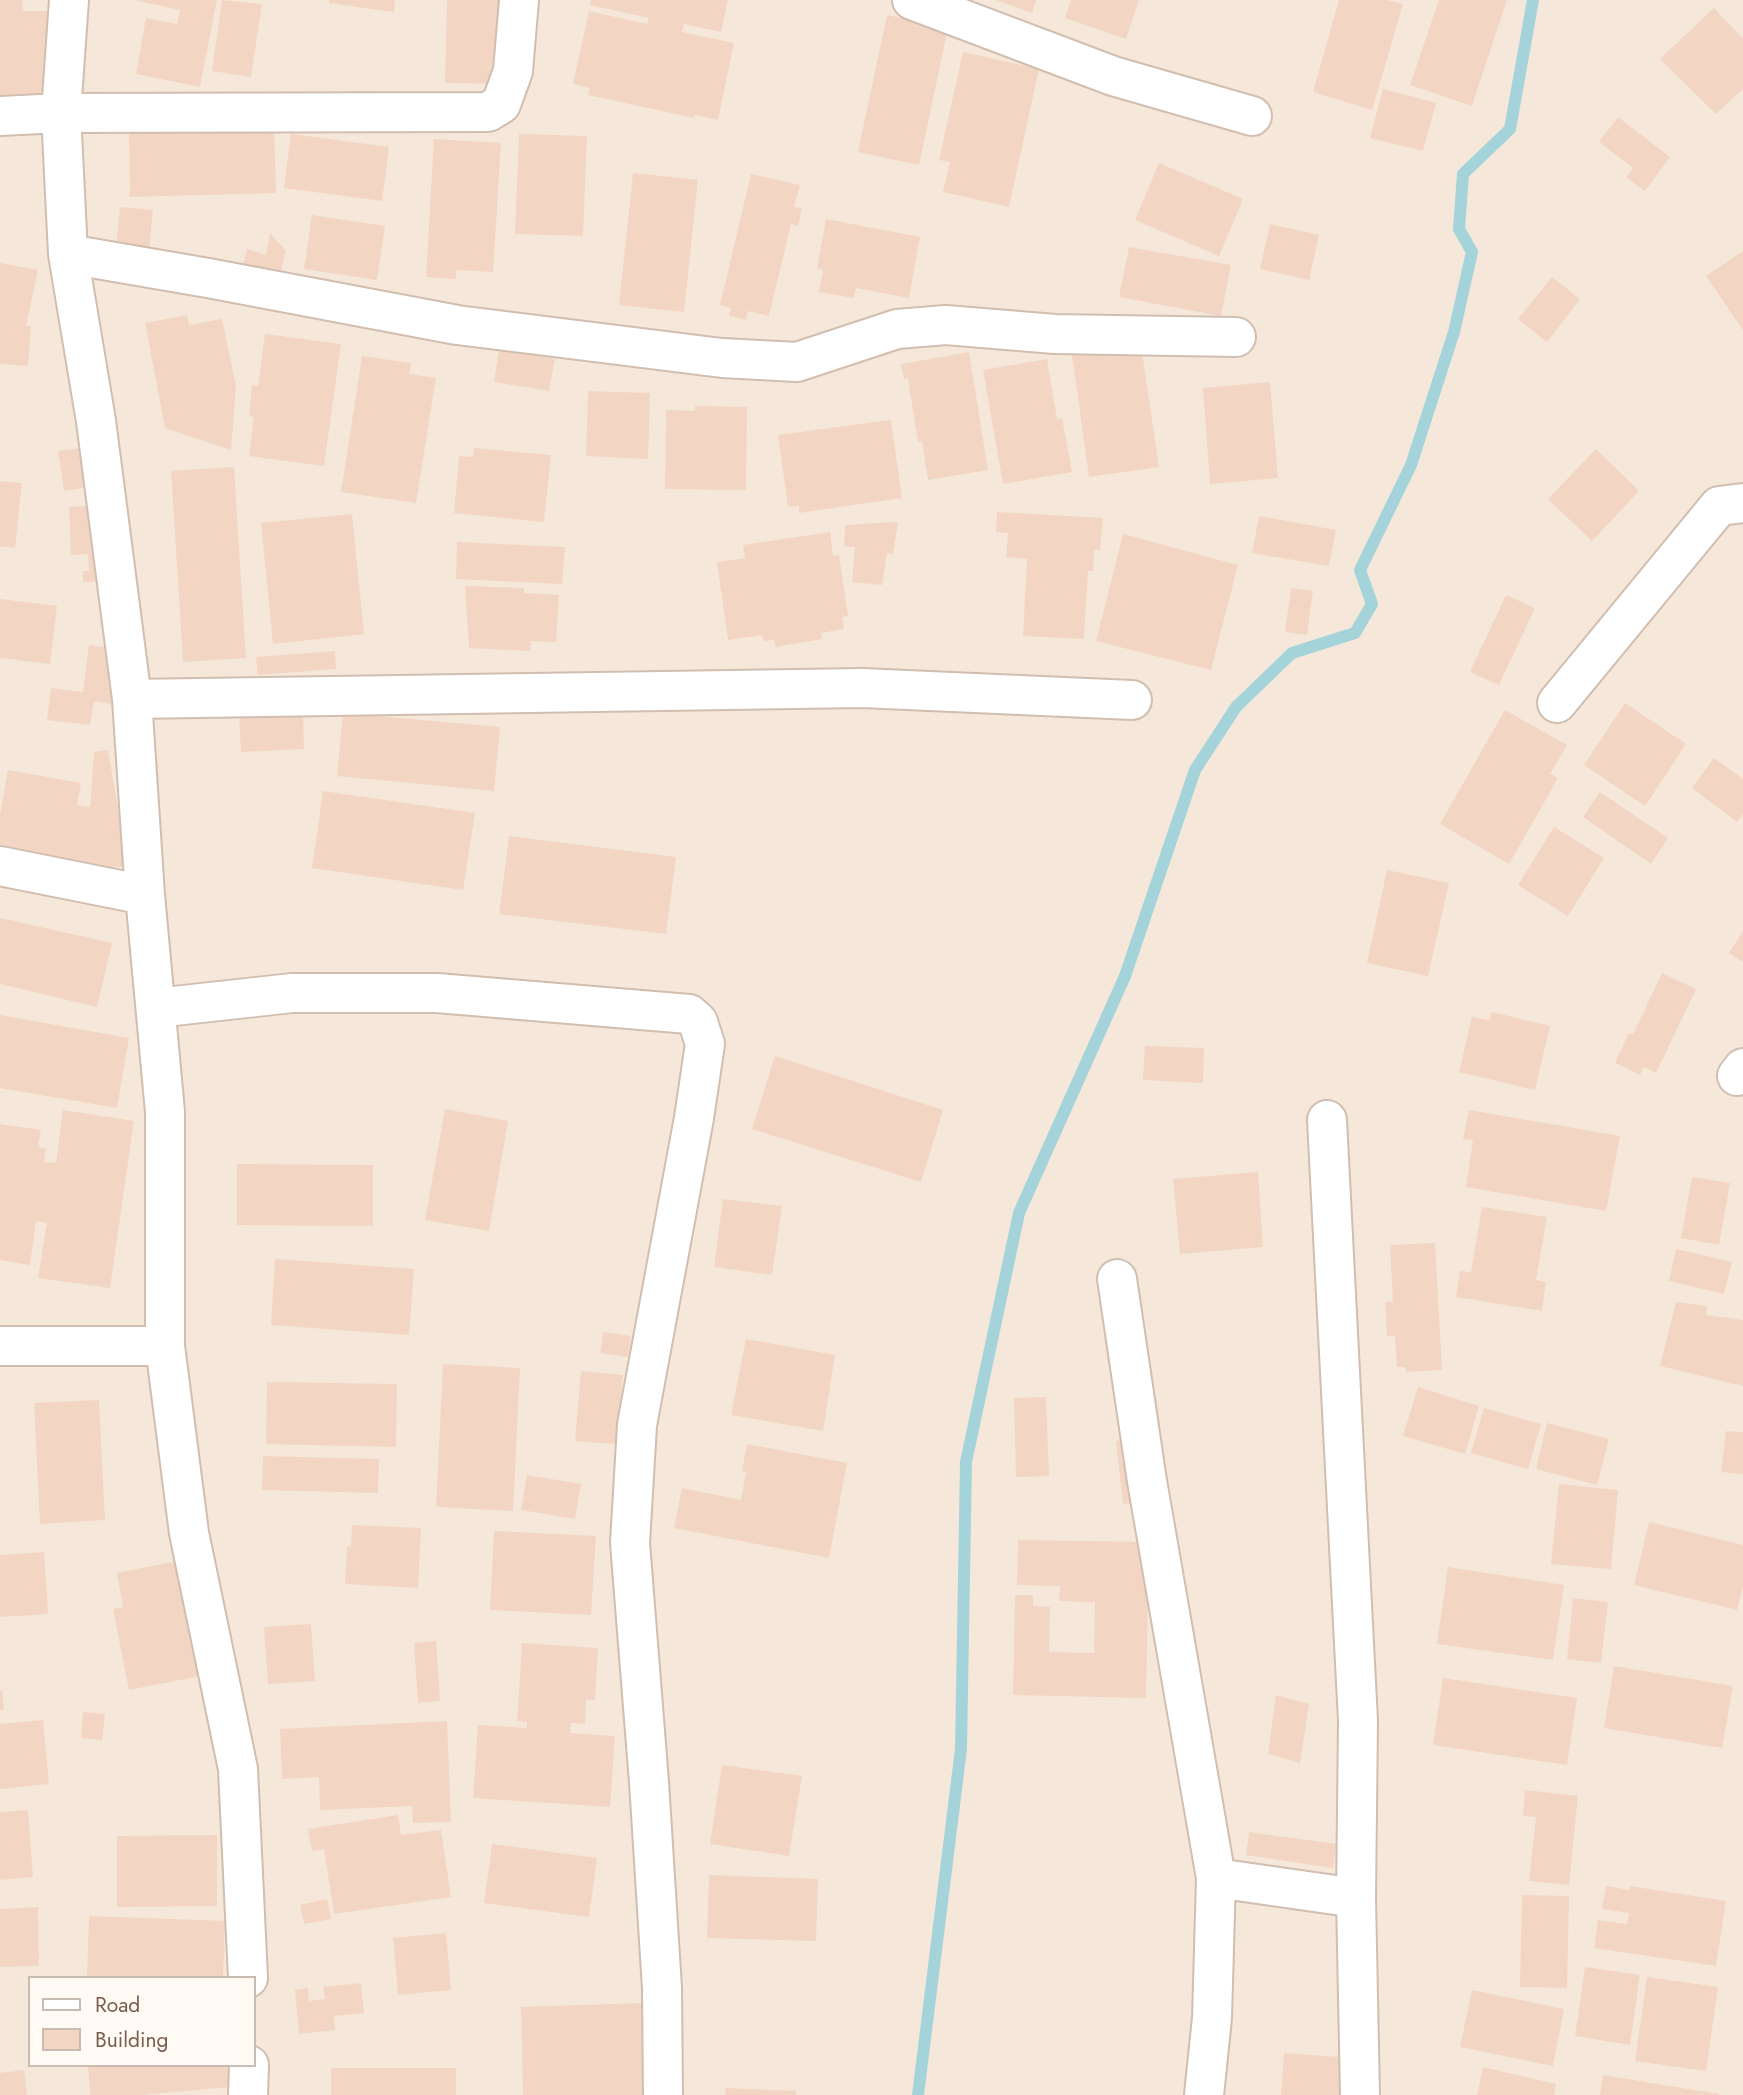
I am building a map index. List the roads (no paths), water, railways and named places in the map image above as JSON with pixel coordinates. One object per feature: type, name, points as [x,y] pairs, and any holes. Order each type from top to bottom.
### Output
[{"type":"street","points":[[69,0],[61,113],[68,254],[96,421],[132,699],[145,895],[165,1112],[165,1346],[189,1533],[238,1769],[248,1976]]},
{"type":"street","points":[[0,116],[61,113],[488,112],[500,104],[513,71],[519,0]]},
{"type":"street","points":[[912,0],[1113,76],[1252,116]]},
{"type":"street","points":[[68,254],[457,325],[722,358],[797,362],[897,329],[946,325],[1055,334],[1236,337]]},
{"type":"street","points":[[1557,703],[1719,506],[1743,503]]},
{"type":"street","points":[[132,699],[862,688],[1132,700]]},
{"type":"street","points":[[0,866],[145,895]]},
{"type":"street","points":[[156,1008],[292,993],[437,993],[689,1014],[698,1022],[705,1044],[694,1118],[637,1424],[629,1544],[649,1782],[662,1988],[663,2095]]},
{"type":"street","points":[[1327,1120],[1358,1721],[1356,1898],[1360,2095]]},
{"type":"street","points":[[1117,1279],[1147,1481],[1216,1878],[1212,2018],[1204,2095]]},
{"type":"street","points":[[0,1346],[165,1346]]},
{"type":"street","points":[[1216,1878],[1356,1898]]},
{"type":"street","points":[[248,2095],[249,2067]]},
{"type":"waterway","points":[[918,2095],[961,1749],[966,1462],[1019,1213],[1125,976],[1195,770],[1236,707],[1292,653],[1355,633],[1372,604],[1360,570],[1411,465],[1454,332],[1472,252],[1459,229],[1463,174],[1510,129],[1533,0]]}]
